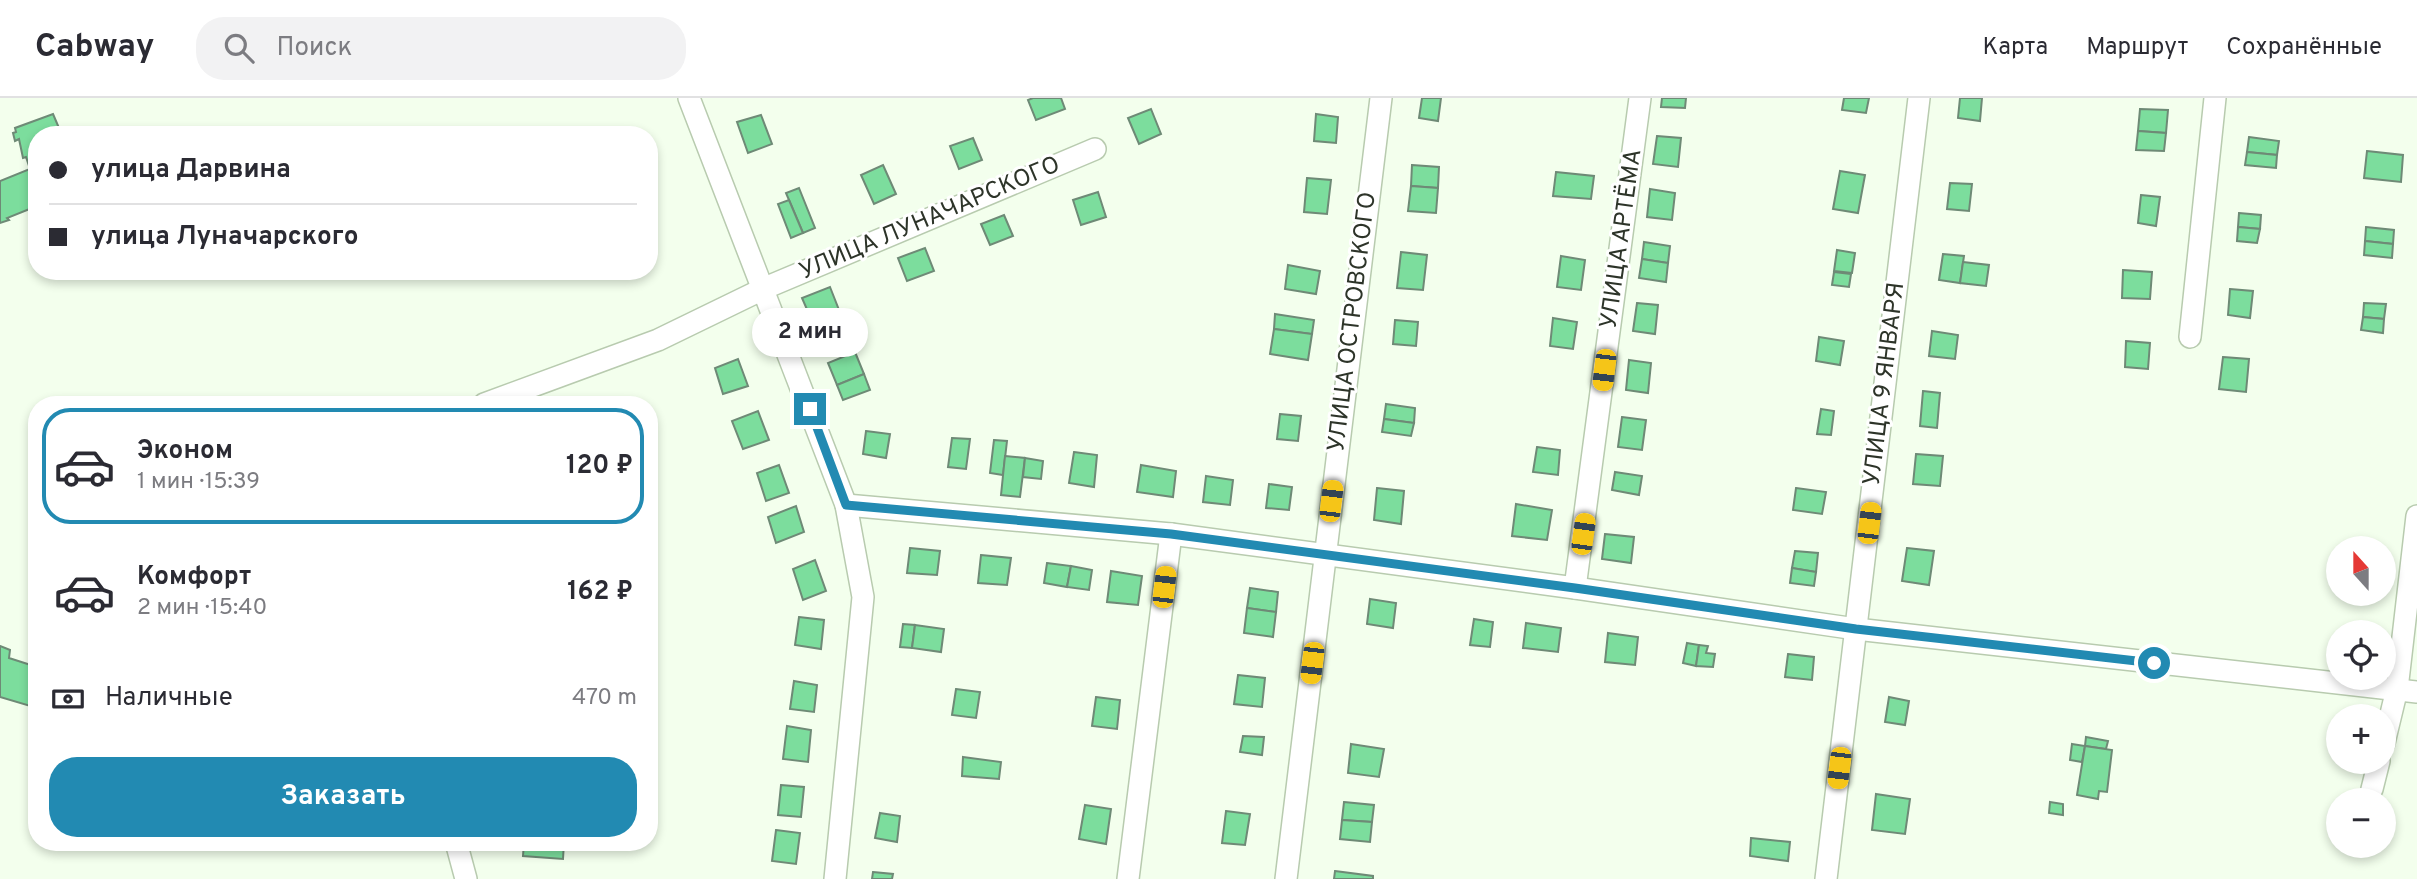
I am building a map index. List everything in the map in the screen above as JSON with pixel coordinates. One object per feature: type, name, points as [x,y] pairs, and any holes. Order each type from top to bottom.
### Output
[{"type":"street","points":[[689,98],[765,288],[846,505],[863,597],[835,879]]},
{"type":"street","name":"УЛИЦА ОСТРОВСКОГО","points":[[1286,879],[1381,98]]},
{"type":"street","name":"УЛИЦА АРТЁМА","points":[[1575,588],[1640,98]]},
{"type":"street","name":"УЛИЦА 9 ЯНВАРЯ","points":[[1825,879],[1919,98]]},
{"type":"street","points":[[2190,337],[2215,98]]},
{"type":"street","name":"УЛИЦА ЛУНАЧАРСКОГО","points":[[506,396],[658,340],[765,288],[1095,149]]},
{"type":"street","points":[[846,505],[1171,534],[1856,629],[2407,691]]},
{"type":"street","points":[[2396,716],[2407,691],[2417,516]]},
{"type":"street","points":[[1128,879],[1171,534]]},
{"type":"street","points":[[458,851],[466,879]]},
{"type":"building","points":[[1061,98],[1065,109],[1036,120],[1028,100]]},
{"type":"building","points":[[1422,98],[1441,98],[1438,121],[1419,118]]},
{"type":"building","points":[[1662,98],[1686,98],[1685,108],[1661,107]]},
{"type":"building","points":[[1844,98],[1869,98],[1866,113],[1842,110]]},
{"type":"building","points":[[1960,98],[1982,98],[1980,121],[1958,118]]},
{"type":"building","points":[[1151,109],[1161,134],[1139,144],[1128,118]]},
{"type":"building","points":[[2140,109],[2168,110],[2166,133],[2138,131]]},
{"type":"building","points":[[53,114],[58,126],[28,126],[28,163],[26,157],[23,158],[19,139],[15,141],[15,128]]},
{"type":"building","points":[[1316,114],[1338,117],[1336,143],[1314,141]]},
{"type":"building","points":[[761,115],[772,144],[748,153],[737,122]]},
{"type":"building","points":[[2138,131],[2166,133],[2164,151],[2136,150]]},
{"type":"building","points":[[1657,136],[1681,138],[1678,167],[1653,164]]},
{"type":"building","points":[[2249,137],[2279,141],[2277,155],[2247,152]]},
{"type":"building","points":[[973,138],[982,160],[959,169],[950,146]]},
{"type":"building","points":[[2367,151],[2403,155],[2401,182],[2364,178]]},
{"type":"building","points":[[2247,152],[2277,155],[2276,168],[2245,165]]},
{"type":"building","points":[[883,165],[896,194],[874,204],[861,175]]},
{"type":"building","points":[[1412,165],[1439,167],[1438,188],[1411,186]]},
{"type":"building","points":[[28,170],[28,210],[0,223],[0,181]]},
{"type":"building","points":[[1840,171],[1865,175],[1858,213],[1833,209]]},
{"type":"building","points":[[1556,172],[1594,176],[1591,199],[1553,196]]},
{"type":"building","points":[[1307,178],[1331,180],[1327,214],[1304,212]]},
{"type":"building","points":[[1950,183],[1972,184],[1969,211],[1947,209]]},
{"type":"building","points":[[1411,186],[1438,188],[1436,213],[1408,211]]},
{"type":"building","points":[[799,188],[815,228],[803,233],[786,193]]},
{"type":"building","points":[[1650,189],[1675,193],[1672,220],[1647,217]]},
{"type":"building","points":[[1098,192],[1106,217],[1081,225],[1073,200]]},
{"type":"building","points":[[2141,195],[2160,197],[2156,226],[2138,223]]},
{"type":"building","points":[[789,200],[803,233],[791,238],[778,204]]},
{"type":"building","points":[[2239,213],[2261,215],[2260,229],[2238,227]]},
{"type":"building","points":[[1004,215],[1013,236],[990,245],[981,224]]},
{"type":"building","points":[[2238,227],[2260,229],[2257,243],[2237,241]]},
{"type":"building","points":[[2366,227],[2394,230],[2393,244],[2365,241]]},
{"type":"building","points":[[2365,241],[2393,244],[2392,258],[2364,255]]},
{"type":"building","points":[[1644,242],[1670,246],[1668,263],[1642,259]]},
{"type":"building","points":[[925,248],[934,271],[907,281],[898,258]]},
{"type":"building","points":[[1837,250],[1855,253],[1852,273],[1834,271]]},
{"type":"building","points":[[1401,252],[1427,255],[1423,290],[1397,288]]},
{"type":"building","points":[[1943,254],[1964,256],[1960,283],[1939,280]]},
{"type":"building","points":[[1561,256],[1585,260],[1581,290],[1557,287]]},
{"type":"building","points":[[1642,259],[1668,263],[1666,282],[1639,278]]},
{"type":"building","points":[[1963,262],[1989,265],[1986,286],[1960,283]]},
{"type":"building","points":[[1288,265],[1320,271],[1316,294],[1285,289]]},
{"type":"building","points":[[2123,270],[2152,272],[2150,299],[2122,298]]},
{"type":"building","points":[[1834,272],[1851,274],[1849,287],[1832,285]]},
{"type":"building","points":[[830,287],[839,310],[812,321],[802,298]]},
{"type":"building","points":[[2230,289],[2253,291],[2250,318],[2228,315]]},
{"type":"building","points":[[1637,303],[1658,305],[1655,334],[1633,331]]},
{"type":"building","points":[[2364,303],[2386,304],[2384,319],[2363,317]]},
{"type":"building","points":[[1275,314],[1314,320],[1312,334],[1274,329]]},
{"type":"building","points":[[2363,317],[2384,319],[2383,333],[2361,330]]},
{"type":"building","points":[[1553,318],[1577,322],[1573,349],[1550,346]]},
{"type":"building","points":[[1395,320],[1418,322],[1416,346],[1393,344]]},
{"type":"building","points":[[1274,329],[1312,334],[1308,360],[1270,354]]},
{"type":"building","points":[[1932,331],[1958,335],[1955,359],[1929,356]]},
{"type":"building","points":[[1819,337],[1844,341],[1840,365],[1816,361]]},
{"type":"building","points":[[2126,341],[2150,343],[2148,369],[2125,367]]},
{"type":"building","points":[[855,352],[864,374],[837,385],[828,363]]},
{"type":"building","points":[[2223,357],[2249,359],[2246,392],[2219,389]]},
{"type":"building","points":[[738,359],[748,386],[723,394],[715,368]]},
{"type":"building","points":[[1629,360],[1651,363],[1648,393],[1626,390]]},
{"type":"building","points":[[864,374],[870,390],[843,400],[837,385]]},
{"type":"building","points":[[1923,391],[1940,393],[1937,428],[1920,426]]},
{"type":"building","points":[[1386,404],[1415,408],[1414,423],[1384,419]]},
{"type":"building","points":[[1821,409],[1834,411],[1831,435],[1817,434]]},
{"type":"building","points":[[758,411],[769,440],[743,449],[732,421]]},
{"type":"building","points":[[1280,414],[1301,416],[1298,441],[1277,439]]},
{"type":"building","points":[[1622,417],[1646,420],[1642,450],[1618,447]]},
{"type":"building","points":[[1384,419],[1414,423],[1411,436],[1382,432]]},
{"type":"building","points":[[866,431],[890,434],[886,458],[863,454]]},
{"type":"building","points":[[952,438],[970,439],[966,469],[948,467]]},
{"type":"building","points":[[994,440],[1007,441],[1003,475],[990,473]]},
{"type":"building","points":[[1537,447],[1560,450],[1558,475],[1533,472]]},
{"type":"building","points":[[1074,452],[1097,455],[1094,487],[1069,483]]},
{"type":"building","points":[[1916,454],[1943,456],[1940,486],[1913,484]]},
{"type":"building","points":[[1005,456],[1025,458],[1020,497],[1001,495]]},
{"type":"building","points":[[1025,458],[1043,461],[1041,479],[1023,477]]},
{"type":"building","points":[[779,465],[789,493],[766,501],[757,473]]},
{"type":"building","points":[[1141,465],[1176,471],[1173,497],[1137,492]]},
{"type":"building","points":[[1615,472],[1642,476],[1639,495],[1612,490]]},
{"type":"building","points":[[1206,476],[1233,480],[1230,505],[1203,502]]},
{"type":"building","points":[[1269,484],[1292,487],[1289,510],[1266,508]]},
{"type":"building","points":[[1377,488],[1404,491],[1401,524],[1374,520]]},
{"type":"building","points":[[1796,488],[1826,492],[1822,514],[1793,510]]},
{"type":"building","points":[[1516,504],[1552,510],[1547,540],[1512,536]]},
{"type":"building","points":[[796,506],[804,532],[776,543],[768,517]]},
{"type":"building","points":[[1605,534],[1634,537],[1631,563],[1602,559]]},
{"type":"building","points":[[910,548],[940,551],[937,575],[907,573]]},
{"type":"building","points":[[1907,548],[1934,551],[1929,585],[1902,581]]},
{"type":"building","points":[[1795,551],[1818,553],[1816,572],[1792,568]]},
{"type":"building","points":[[981,555],[1011,558],[1007,585],[978,583]]},
{"type":"building","points":[[815,560],[826,591],[803,600],[793,569]]},
{"type":"building","points":[[1047,563],[1071,566],[1067,587],[1044,583]]},
{"type":"building","points":[[1071,566],[1092,570],[1089,590],[1067,587]]},
{"type":"building","points":[[1792,568],[1816,572],[1814,586],[1790,583]]},
{"type":"building","points":[[1111,571],[1142,576],[1138,605],[1107,602]]},
{"type":"building","points":[[1250,588],[1278,592],[1276,612],[1247,608]]},
{"type":"building","points":[[1370,599],[1396,603],[1393,628],[1367,624]]},
{"type":"building","points":[[1247,608],[1276,612],[1273,637],[1244,633]]},
{"type":"building","points":[[799,617],[824,620],[821,649],[795,645]]},
{"type":"building","points":[[1474,619],[1493,622],[1490,647],[1470,645]]},
{"type":"building","points":[[1526,623],[1561,628],[1558,652],[1523,648]]},
{"type":"building","points":[[903,624],[915,625],[912,648],[900,647]]},
{"type":"building","points":[[915,625],[944,629],[941,652],[912,648]]},
{"type":"building","points":[[1608,633],[1638,637],[1635,665],[1605,662]]},
{"type":"building","points":[[1687,643],[1699,645],[1696,666],[1683,663]]},
{"type":"building","points":[[1699,645],[1708,646],[1706,653],[1715,654],[1713,667],[1696,666]]},
{"type":"building","points":[[0,646],[10,650],[9,658],[28,664],[28,705],[0,697]]},
{"type":"building","points":[[1788,654],[1814,657],[1812,680],[1785,677]]},
{"type":"building","points":[[1238,675],[1265,678],[1262,707],[1234,704]]},
{"type":"building","points":[[794,681],[817,685],[814,712],[790,709]]},
{"type":"building","points":[[956,689],[980,692],[976,718],[952,715]]},
{"type":"building","points":[[1096,697],[1120,700],[1117,729],[1092,726]]},
{"type":"building","points":[[1889,697],[1909,701],[1905,725],[1885,722]]},
{"type":"building","points":[[787,726],[811,730],[808,762],[783,759]]},
{"type":"building","points":[[1243,736],[1264,737],[1262,755],[1240,752]]},
{"type":"building","points":[[2086,737],[2108,741],[2106,749],[2085,746]]},
{"type":"building","points":[[1351,744],[1384,749],[1379,777],[1348,773]]},
{"type":"building","points":[[2072,744],[2085,746],[2082,762],[2070,760]]},
{"type":"building","points":[[2085,746],[2112,750],[2107,792],[2099,791],[2098,799],[2077,795]]},
{"type":"building","points":[[963,757],[1001,762],[999,779],[962,776]]},
{"type":"building","points":[[781,785],[804,787],[801,817],[778,815]]},
{"type":"building","points":[[1876,794],[1910,799],[1905,834],[1872,830]]},
{"type":"building","points":[[1344,802],[1374,805],[1372,822],[1342,820]]},
{"type":"building","points":[[2050,802],[2063,804],[2063,815],[2049,813]]},
{"type":"building","points":[[1085,805],[1111,809],[1106,844],[1079,839]]},
{"type":"building","points":[[1226,811],[1250,814],[1245,845],[1222,843]]},
{"type":"building","points":[[880,813],[900,816],[897,842],[875,838]]},
{"type":"building","points":[[1342,820],[1372,822],[1370,842],[1340,839]]},
{"type":"building","points":[[776,830],[800,833],[796,864],[772,861]]},
{"type":"building","points":[[1751,838],[1790,842],[1788,861],[1750,856]]},
{"type":"building","points":[[523,851],[563,851],[563,859],[523,856]]},
{"type":"building","points":[[1335,871],[1373,876],[1373,879],[1334,879]]},
{"type":"building","points":[[873,872],[893,874],[892,879],[872,879]]},
{"type":"route","points":[[810,409],[846,505],[1171,534],[1856,629],[2154,663]]}]
